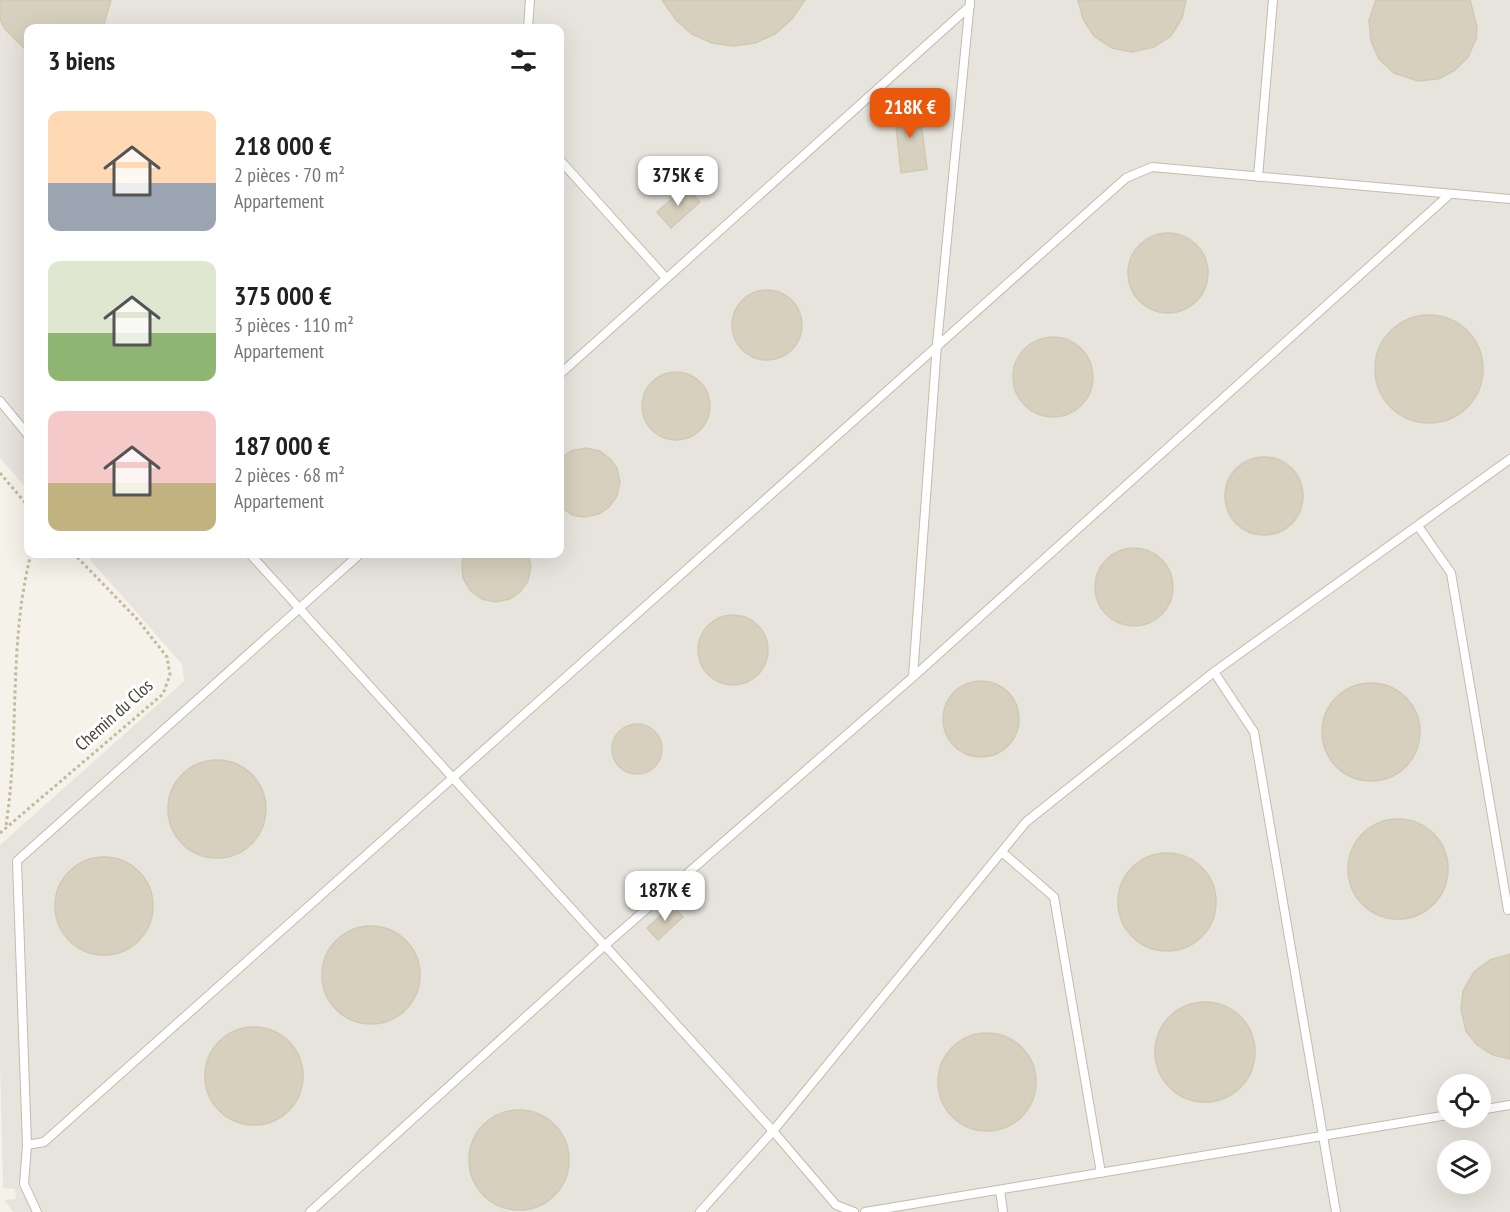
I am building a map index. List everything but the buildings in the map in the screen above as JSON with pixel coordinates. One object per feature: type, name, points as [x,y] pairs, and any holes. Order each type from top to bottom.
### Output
[{"type":"lane","points":[[528,24],[530,0]]},
{"type":"lane","points":[[1257,177],[1273,0]]},
{"type":"lane","points":[[564,370],[970,3]]},
{"type":"lane","points":[[913,677],[938,344],[970,3]]},
{"type":"lane","points":[[564,164],[666,278]]},
{"type":"lane","points":[[27,1145],[44,1142],[1126,178],[1152,167],[1510,199]]},
{"type":"lane","points":[[310,1212],[604,946],[913,677],[1450,194]]},
{"type":"lane","points":[[0,401],[24,430]]},
{"type":"lane","points":[[700,1212],[773,1131],[1026,822],[1214,672],[1510,459]]},
{"type":"lane","points":[[1418,526],[1451,573],[1508,910]]},
{"type":"lane","points":[[254,558],[773,1131],[836,1205],[854,1212]]},
{"type":"lane","points":[[37,1212],[24,1184],[27,1145],[17,861],[355,558]]},
{"type":"lane","points":[[1214,672],[1254,732],[1336,1212]]},
{"type":"lane","points":[[1002,852],[1054,897],[1101,1173]]},
{"type":"lane","points":[[1491,1108],[1510,1105]]},
{"type":"lane","points":[[865,1212],[1437,1117]]},
{"type":"lane","points":[[1000,1190],[1003,1212]]},
{"type":"path","points":[[0,473],[24,502]]},
{"type":"path","points":[[6,827],[10,796],[16,643],[21,593],[30,558]]},
{"type":"path","name":"Chemin du Clos","points":[[0,833],[163,694],[170,675],[167,657],[143,626],[78,558]]},
{"type":"shaded area","points":[[0,0],[1510,0],[1510,1212],[13,1212],[4,1200],[16,1199],[15,1189],[3,1188],[0,1064],[0,845],[184,681],[182,664],[89,558],[564,558],[564,24],[24,24],[24,485],[0,458]]}]
